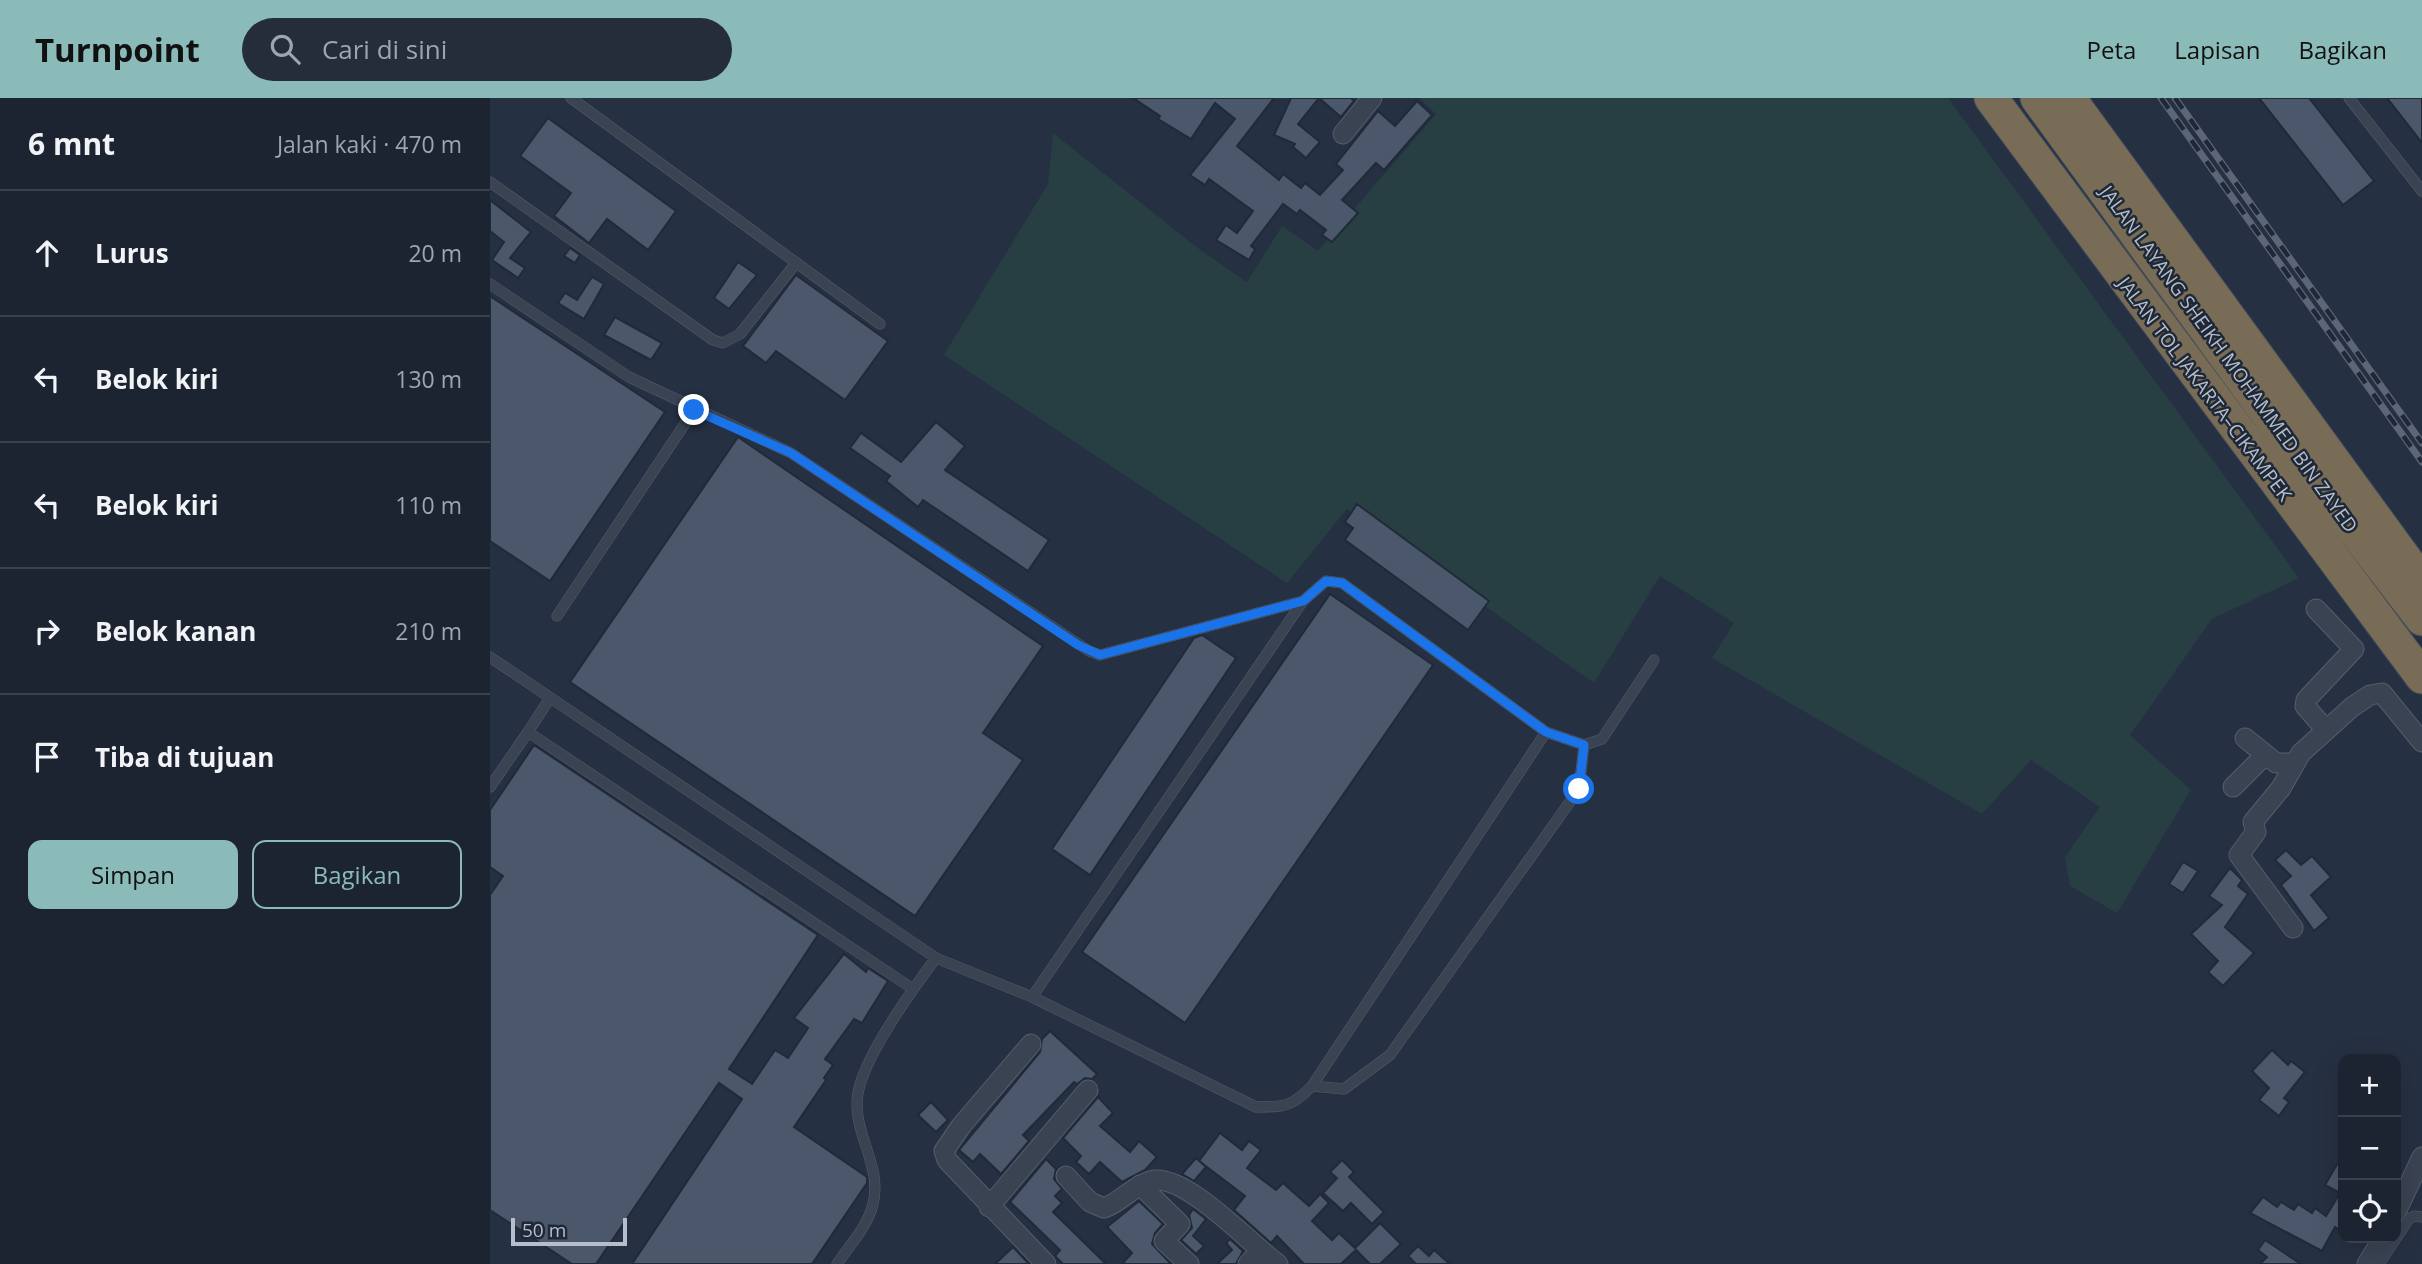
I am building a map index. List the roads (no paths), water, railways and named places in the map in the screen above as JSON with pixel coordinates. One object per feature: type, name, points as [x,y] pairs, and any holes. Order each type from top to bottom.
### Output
[{"type":"highway","name":"JALAN TOL JAKARTA–CIKAMPEK","points":[[1991,98],[2422,677]]},
{"type":"highway","name":"JALAN LAYANG SHEIKH MOHAMMED BIN ZAYED","points":[[2017,98],[2422,642]]},
{"type":"highway","name":"JALAN LAYANG SHEIKH MOHAMMED BIN ZAYED","points":[[2037,98],[2325,493],[2422,619]]},
{"type":"highway","points":[[2069,98],[2422,582]]},
{"type":"street","points":[[1343,134],[1371,98]]},
{"type":"street","points":[[2316,609],[2354,649],[2306,700],[2305,706],[2326,730]]},
{"type":"street","points":[[2293,928],[2239,855],[2255,834],[2253,822],[2281,788],[2293,763],[2352,706],[2370,695],[2382,693],[2422,742]]},
{"type":"street","points":[[2245,738],[2276,763],[2293,763]]},
{"type":"street","points":[[2233,787],[2264,756]]},
{"type":"street","points":[[1031,1044],[961,1126],[944,1151],[947,1160],[989,1207],[1046,1264]]},
{"type":"street","points":[[989,1207],[1088,1090]]},
{"type":"street","points":[[2401,1201],[2422,1157]]},
{"type":"street","points":[[1066,1176],[1090,1202],[1104,1208],[1140,1185],[1162,1179],[1172,1181],[1195,1195],[1254,1257],[1278,1264]]},
{"type":"street","points":[[1140,1185],[1180,1224],[1164,1241],[1189,1264]]},
{"type":"street","points":[[2367,1264],[2380,1243]]},
{"type":"lane","points":[[572,98],[880,324]]},
{"type":"lane","points":[[2348,98],[2422,191]]},
{"type":"lane","points":[[490,182],[713,340],[723,343],[740,334],[796,263]]},
{"type":"lane","points":[[490,284],[629,377],[694,410],[791,453],[1078,645],[1100,655],[1303,601]]},
{"type":"lane","points":[[557,616],[694,410]]},
{"type":"lane","points":[[1032,997],[1303,601],[1326,581],[1342,583],[1546,732],[1584,745],[1602,739],[1654,660]]},
{"type":"lane","points":[[490,657],[936,958],[1032,997],[1256,1107],[1280,1107],[1296,1102],[1312,1086],[1546,732]]},
{"type":"lane","points":[[490,787],[550,698]]},
{"type":"lane","points":[[528,732],[913,989]]},
{"type":"lane","points":[[1312,1086],[1344,1089],[1390,1055],[1579,789],[1584,745]]},
{"type":"lane","points":[[837,1264],[867,1220],[875,1196],[872,1165],[858,1125],[858,1093],[869,1063],[913,989],[936,958]]},
{"type":"lane","points":[[2379,1264],[2409,1219],[2414,1216],[2422,1217]]},
{"type":"railway","points":[[2161,98],[2422,462]]},
{"type":"railway","points":[[2175,98],[2422,443]]}]
